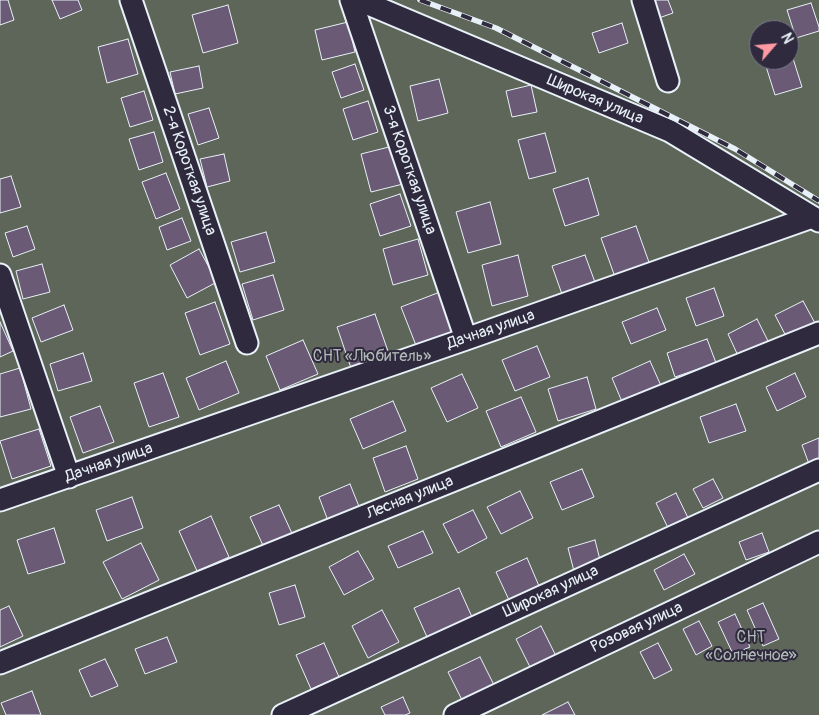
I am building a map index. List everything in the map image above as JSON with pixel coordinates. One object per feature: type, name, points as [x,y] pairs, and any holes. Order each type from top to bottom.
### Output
[{"type":"street","name":"2-я Короткая улица","points":[[131,0],[247,342]]},
{"type":"street","name":"3-я Короткая улица","points":[[351,0],[466,339]]},
{"type":"street","name":"Широкая улица","points":[[359,0],[670,131],[815,219]]},
{"type":"street","points":[[643,0],[668,81]]},
{"type":"street","name":"Дачная улица","points":[[0,500],[815,219]]},
{"type":"street","points":[[0,275],[69,476]]},
{"type":"street","name":"Лесная улица","points":[[0,664],[819,334]]},
{"type":"street","name":"Широкая улица","points":[[282,715],[819,470]]},
{"type":"street","name":"Розовая улица","points":[[455,715],[819,542]]},
{"type":"green space","name":"СНТ «Любитель»","points":[[0,0],[819,0],[819,715],[0,715]]},
{"type":"building","points":[[0,0],[8,0],[14,20],[0,25]]},
{"type":"building","points":[[52,0],[78,0],[82,10],[60,19]]},
{"type":"building","points":[[649,0],[668,0],[673,13],[656,19]]},
{"type":"building","points":[[811,3],[819,31],[799,37],[799,20],[790,20],[787,10]]},
{"type":"building","points":[[228,5],[238,43],[203,53],[192,15]]},
{"type":"building","points":[[348,22],[355,52],[322,60],[315,30]]},
{"type":"building","points":[[622,23],[628,43],[599,53],[592,33]]},
{"type":"building","points":[[128,39],[138,74],[107,83],[98,47]]},
{"type":"building","points":[[355,64],[364,90],[341,98],[332,72]]},
{"type":"building","points":[[199,66],[203,88],[175,94],[170,72]]},
{"type":"building","points":[[767,70],[797,70],[802,87],[775,95]]},
{"type":"building","points":[[439,79],[448,113],[418,121],[410,86]]},
{"type":"building","points":[[531,85],[537,112],[512,117],[506,91]]},
{"type":"building","points":[[144,91],[153,120],[130,127],[121,98]]},
{"type":"building","points":[[368,101],[378,132],[353,140],[343,109]]},
{"type":"building","points":[[209,108],[219,138],[198,145],[188,114]]},
{"type":"building","points":[[154,132],[163,162],[139,170],[129,139]]},
{"type":"building","points":[[545,133],[556,172],[529,179],[518,140]]},
{"type":"building","points":[[393,146],[403,184],[371,192],[361,154]]},
{"type":"building","points":[[224,154],[230,181],[207,187],[200,159]]},
{"type":"building","points":[[166,173],[180,209],[156,219],[142,182]]},
{"type":"building","points":[[11,176],[21,207],[0,213],[0,179]]},
{"type":"building","points":[[588,178],[599,215],[565,226],[553,189]]},
{"type":"building","points":[[400,194],[411,226],[380,236],[370,204]]},
{"type":"building","points":[[490,202],[501,244],[468,253],[456,212]]},
{"type":"building","points":[[182,218],[191,241],[167,250],[159,227]]},
{"type":"building","points":[[27,226],[35,249],[13,257],[5,233]]},
{"type":"building","points":[[636,226],[650,265],[615,277],[601,238]]},
{"type":"building","points":[[266,232],[275,262],[240,272],[231,242]]},
{"type":"building","points":[[418,239],[428,275],[393,285],[383,249]]},
{"type":"building","points":[[199,249],[217,282],[187,298],[170,265]]},
{"type":"building","points":[[518,255],[528,296],[492,306],[482,265]]},
{"type":"building","points":[[585,255],[596,285],[563,297],[552,266]]},
{"type":"building","points":[[42,264],[50,292],[23,299],[16,271]]},
{"type":"building","points":[[273,275],[284,310],[253,320],[242,284]]},
{"type":"building","points":[[714,288],[724,316],[696,326],[686,298]]},
{"type":"building","points":[[440,292],[456,333],[417,348],[401,307]]},
{"type":"building","points":[[803,301],[816,325],[788,340],[775,315]]},
{"type":"building","points":[[215,302],[230,344],[200,355],[185,313]]},
{"type":"building","points":[[64,305],[73,330],[41,342],[32,318]]},
{"type":"building","points":[[657,308],[666,330],[631,344],[622,322]]},
{"type":"building","points":[[375,314],[389,354],[351,368],[337,327]]},
{"type":"building","points":[[757,319],[770,345],[740,360],[728,334]]},
{"type":"building","points":[[0,322],[13,351],[0,357]]},
{"type":"building","points":[[707,339],[716,363],[675,377],[667,353]]},
{"type":"building","points":[[303,340],[318,374],[280,390],[266,356]]},
{"type":"building","points":[[537,346],[550,377],[515,391],[502,360]]},
{"type":"building","points":[[83,353],[92,381],[58,391],[50,364]]},
{"type":"building","points":[[226,361],[239,393],[199,410],[186,378]]},
{"type":"building","points":[[650,361],[662,388],[623,404],[612,378]]},
{"type":"building","points":[[20,368],[31,409],[0,417],[0,374]]},
{"type":"building","points":[[163,373],[179,417],[149,427],[134,383]]},
{"type":"building","points":[[795,373],[806,397],[777,411],[766,387]]},
{"type":"building","points":[[462,374],[478,408],[447,422],[431,388]]},
{"type":"building","points":[[587,377],[596,409],[558,421],[548,389]]},
{"type":"building","points":[[521,397],[536,432],[501,447],[486,411]]},
{"type":"building","points":[[393,401],[406,431],[363,449],[350,419]]},
{"type":"building","points":[[736,404],[746,431],[709,443],[700,417]]},
{"type":"building","points":[[100,406],[114,442],[83,453],[70,417]]},
{"type":"building","points":[[39,429],[51,466],[12,479],[0,441]]},
{"type":"building","points":[[819,438],[819,461],[809,464],[802,445]]},
{"type":"building","points":[[406,446],[418,479],[385,492],[373,458]]},
{"type":"building","points":[[582,469],[594,497],[562,510],[550,482]]},
{"type":"building","points":[[713,479],[723,498],[703,508],[693,489]]},
{"type":"building","points":[[350,484],[362,514],[330,526],[319,497]]},
{"type":"building","points":[[520,491],[533,518],[501,534],[487,507]]},
{"type":"building","points":[[676,493],[690,522],[670,532],[656,503]]},
{"type":"building","points":[[132,497],[143,528],[107,541],[96,510]]},
{"type":"building","points":[[279,505],[295,540],[266,552],[250,517]]},
{"type":"building","points":[[473,510],[487,538],[458,553],[443,524]]},
{"type":"building","points":[[211,516],[229,557],[197,571],[179,531]]},
{"type":"building","points":[[54,528],[65,563],[28,574],[17,540]]},
{"type":"building","points":[[423,531],[433,553],[398,568],[388,546]]},
{"type":"building","points":[[762,533],[769,552],[746,560],[739,542]]},
{"type":"building","points":[[595,540],[601,564],[574,571],[568,548]]},
{"type":"building","points":[[141,543],[159,580],[122,599],[103,562]]},
{"type":"building","points":[[358,551],[374,579],[344,595],[329,567]]},
{"type":"building","points":[[684,554],[695,574],[664,590],[654,570]]},
{"type":"building","points":[[527,558],[539,586],[509,600],[496,572]]},
{"type":"building","points":[[295,585],[305,617],[279,625],[269,593]]},
{"type":"building","points":[[459,588],[472,617],[427,637],[414,608]]},
{"type":"building","points":[[763,603],[779,639],[763,646],[747,610]]},
{"type":"building","points":[[9,606],[23,636],[0,647],[0,610]]},
{"type":"building","points":[[382,610],[399,642],[368,658],[352,626]]},
{"type":"building","points":[[735,614],[750,647],[733,654],[718,622]]},
{"type":"building","points":[[699,621],[712,646],[696,655],[683,629]]},
{"type":"building","points":[[541,626],[558,660],[533,673],[516,639]]},
{"type":"building","points":[[167,637],[177,662],[145,674],[135,649]]},
{"type":"building","points":[[324,643],[339,677],[311,689],[296,655]]},
{"type":"building","points":[[658,643],[672,670],[654,679],[640,652]]},
{"type":"building","points":[[480,657],[494,685],[462,700],[448,672]]},
{"type":"building","points":[[105,659],[118,686],[91,697],[79,670]]},
{"type":"building","points":[[32,691],[41,715],[6,715],[1,703]]},
{"type":"building","points":[[403,697],[410,713],[405,715],[385,715],[381,707]]},
{"type":"building","points":[[568,702],[575,715],[542,715]]},
{"type":"railway","points":[[420,0],[496,28],[735,149],[819,201]]},
{"type":"park label","name":"СНТ «Солнечное»","points":[[751,647]]}]
